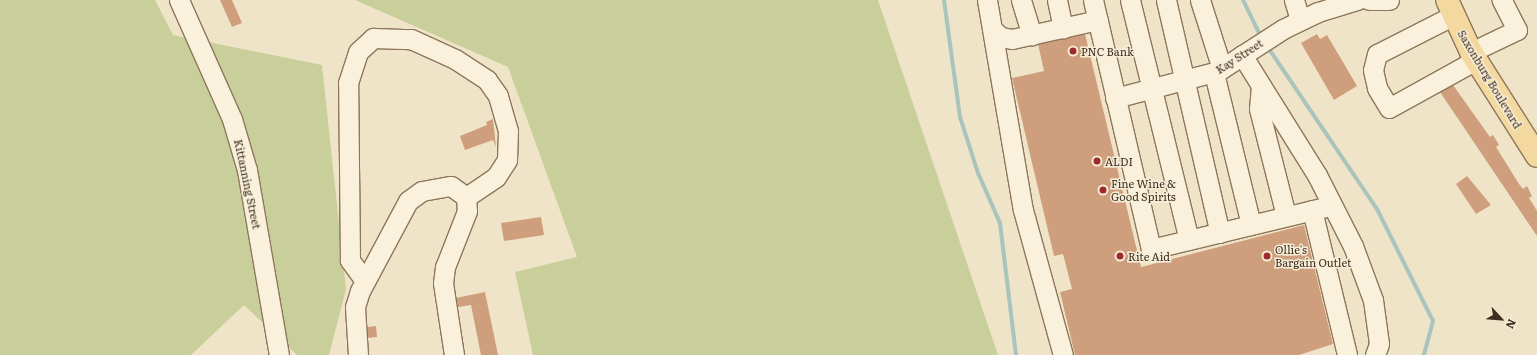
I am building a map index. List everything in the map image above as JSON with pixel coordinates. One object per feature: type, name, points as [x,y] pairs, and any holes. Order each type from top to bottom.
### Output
[{"type":"main road","name":"Saxonburg Boulevard","points":[[1451,7],[1474,56],[1537,156]]},
{"type":"street","name":"Kittanning Street","points":[[179,0],[232,118],[245,162],[279,355]]},
{"type":"street","points":[[987,0],[994,31],[1023,210],[1063,355]]},
{"type":"street","points":[[1021,0],[1032,35]]},
{"type":"street","points":[[1057,0],[1063,28]]},
{"type":"street","points":[[1093,0],[1151,249],[1330,206]]},
{"type":"street","points":[[1130,0],[1189,240]]},
{"type":"street","points":[[1166,0],[1220,233]]},
{"type":"street","points":[[1200,0],[1218,71],[1251,225]]},
{"type":"street","points":[[1294,0],[1300,20]]},
{"type":"street","name":"Kay Street","points":[[1115,98],[1185,81],[1218,71],[1247,51],[1300,20],[1320,5],[1357,0]]},
{"type":"street","points":[[1369,0],[1389,0]]},
{"type":"street","points":[[1451,7],[1377,54],[1373,70],[1377,88],[1389,108],[1517,30],[1502,0]]},
{"type":"street","points":[[994,31],[1001,37],[1012,39],[1098,20]]},
{"type":"street","points":[[365,280],[350,260],[348,84],[358,52],[372,38],[411,39],[455,59],[487,80],[498,96],[508,131],[507,160],[496,177],[466,197]]},
{"type":"street","points":[[1247,51],[1261,86],[1317,175],[1330,206],[1353,246],[1373,300],[1377,350]]},
{"type":"street","points":[[1261,86],[1259,109],[1286,216]]},
{"type":"street","points":[[358,355],[355,307],[365,280],[408,201],[422,191],[436,187],[451,186],[466,197],[467,211],[445,267],[443,283],[454,355]]},
{"type":"street","points":[[1312,210],[1347,355]]},
{"type":"green space","points":[[0,0],[155,0],[173,35],[322,65],[346,289],[329,355],[297,355],[244,305],[191,355],[0,355]]},
{"type":"green space","points":[[355,0],[878,0],[998,355],[533,355],[515,272],[577,257],[508,67]]},
{"type":"building","points":[[220,0],[232,0],[242,23],[232,27]]},
{"type":"building","points":[[1085,34],[1141,267],[1304,225],[1333,344],[1299,355],[1075,355],[1060,292],[1072,289],[1063,254],[1054,256],[1012,78],[1044,71],[1038,44]]},
{"type":"building","points":[[1317,34],[1320,39],[1327,35],[1357,86],[1334,100],[1301,43]]},
{"type":"building","points":[[1453,85],[1490,137],[1493,135],[1499,145],[1496,147],[1519,184],[1523,189],[1527,186],[1532,196],[1529,198],[1537,211],[1537,236],[1440,92]]},
{"type":"building","points":[[493,119],[496,147],[493,140],[465,150],[460,136],[487,125],[486,122]]},
{"type":"building","points":[[1467,176],[1491,205],[1476,214],[1456,184]]},
{"type":"building","points":[[541,217],[544,235],[504,241],[501,223]]},
{"type":"building","points":[[485,292],[498,355],[481,355],[471,305],[458,307],[456,298]]},
{"type":"building","points":[[376,326],[377,337],[368,338],[367,327]]},
{"type":"waterway","points":[[944,0],[960,117],[978,173],[1000,223],[1016,355]]},
{"type":"waterway","points":[[1243,0],[1261,37]]},
{"type":"waterway","points":[[1267,46],[1377,209],[1433,321],[1424,355]]},
{"type":"place","name":"PNC Bank","points":[[1073,51]]},
{"type":"place","name":"ALDI","points":[[1097,161]]},
{"type":"place","name":"Fine Wine & Good Spirits","points":[[1103,190]]},
{"type":"place","name":"Rite Aid","points":[[1120,256]]},
{"type":"place","name":"Ollie's Bargain Outlet","points":[[1267,256]]}]
